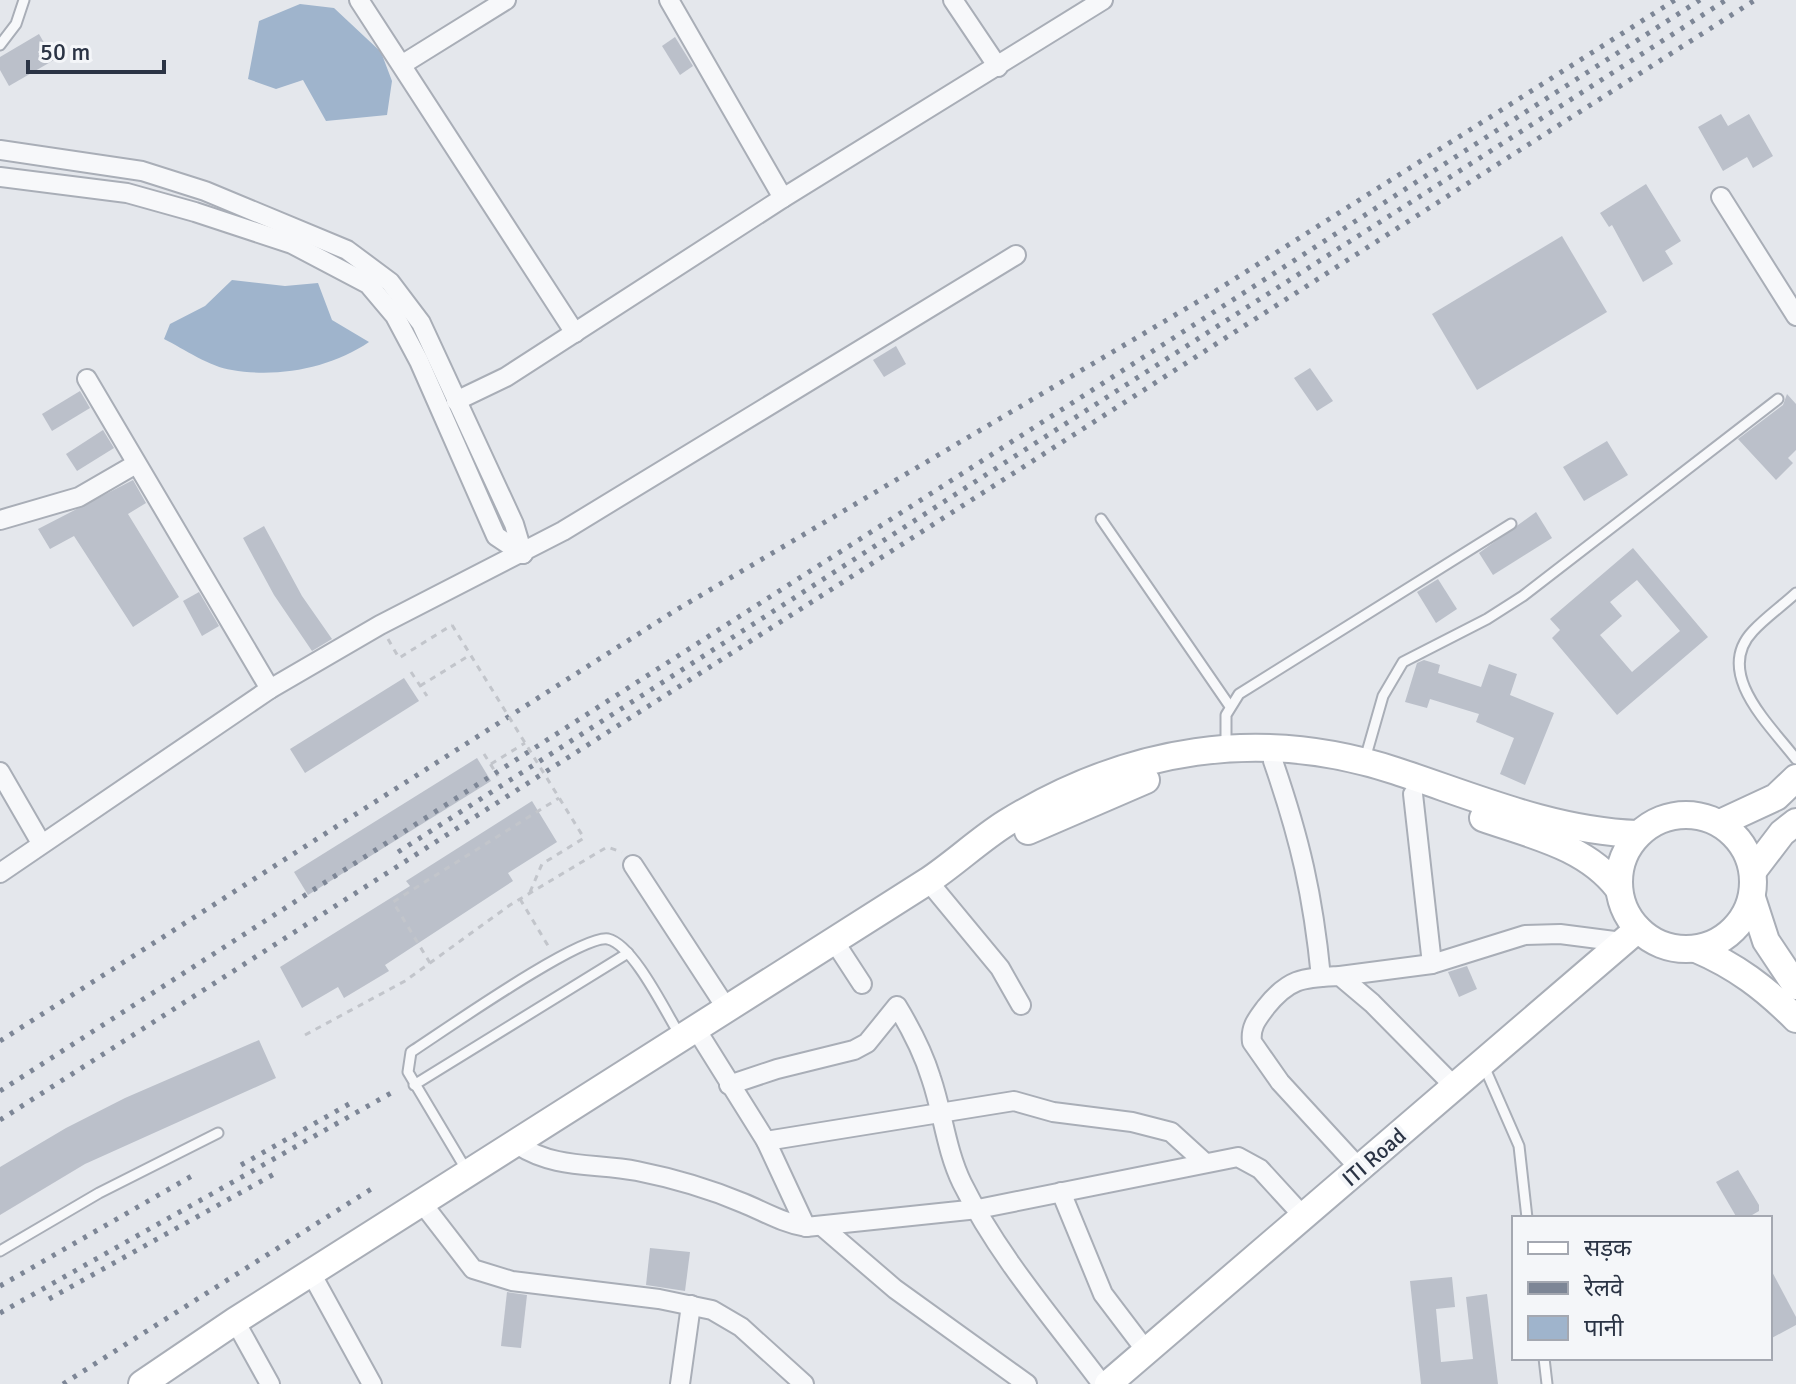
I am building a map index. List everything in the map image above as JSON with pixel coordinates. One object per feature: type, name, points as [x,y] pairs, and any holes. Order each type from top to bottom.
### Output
[{"type":"street","points":[[359,0],[575,333]]},
{"type":"street","points":[[403,64],[506,0]]},
{"type":"street","points":[[669,0],[783,198]]},
{"type":"street","points":[[953,0],[998,67]]},
{"type":"street","points":[[456,401],[506,377],[783,198],[1103,0]]},
{"type":"street","points":[[0,150],[142,171],[205,191],[347,250],[390,282],[421,323],[514,524],[523,554]]},
{"type":"street","points":[[0,177],[127,193],[195,212],[292,244],[368,284],[395,316],[419,361],[496,536],[523,554]]},
{"type":"street","points":[[1721,197],[1796,316]]},
{"type":"street","points":[[0,873],[270,689],[380,625],[523,554],[1016,255]]},
{"type":"street","points":[[87,379],[270,689]]},
{"type":"street","points":[[0,520],[79,497],[136,464]]},
{"type":"street","points":[[156,1380],[235,1321],[518,1145],[928,881],[1005,823],[1082,785],[1171,755],[1226,748],[1293,747],[1365,761],[1568,828],[1637,834]]},
{"type":"street","points":[[955,863],[1169,771],[1273,761],[1333,768],[1574,850],[1603,868],[1618,888],[1631,922],[1630,935]]},
{"type":"street","points":[[1273,761],[1304,856],[1315,914],[1321,977]]},
{"type":"street","points":[[0,772],[41,843]]},
{"type":"street","points":[[1720,823],[1776,797],[1796,778]]},
{"type":"street","points":[[1413,794],[1432,964]]},
{"type":"street","points":[[1618,888],[1625,851],[1637,834],[1658,819],[1694,814],[1720,823],[1742,844],[1753,871],[1752,898],[1766,941],[1796,986]]},
{"type":"street","points":[[1753,871],[1782,833],[1796,822]]},
{"type":"street","points":[[633,865],[727,1009]]},
{"type":"street","points":[[928,881],[1000,968],[1021,1005]]},
{"type":"street","points":[[1360,1169],[1280,1082],[1252,1042],[1255,1021],[1277,992],[1301,979],[1432,964],[1525,935],[1630,935],[1679,949],[1696,949],[1715,943],[1739,924],[1752,898]]},
{"type":"street","name":"ITI Road","points":[[1105,1384],[1147,1352],[1630,935]]},
{"type":"street","points":[[834,941],[862,984]]},
{"type":"street","points":[[1696,949],[1731,964],[1768,990],[1796,1019]]},
{"type":"street","points":[[1340,976],[1372,1003],[1455,1087]]},
{"type":"street","points":[[729,1085],[777,1069],[854,1050],[867,1043],[897,1006],[918,1042],[952,1157],[978,1209],[1016,1270],[1105,1384]]},
{"type":"street","points":[[689,1034],[729,1085],[766,1141],[815,1228],[1027,1384]]},
{"type":"street","points":[[766,1141],[1014,1101],[1053,1112],[1132,1122],[1171,1132],[1204,1162]]},
{"type":"street","points":[[518,1145],[542,1159],[558,1163],[636,1171],[690,1185],[743,1203],[788,1224],[815,1228],[978,1209],[1226,1157],[1247,1160],[1304,1217]]},
{"type":"street","points":[[1061,1192],[1103,1294],[1147,1352]]},
{"type":"street","points":[[422,1203],[473,1269],[512,1281],[712,1310],[741,1327],[804,1384]]},
{"type":"street","points":[[311,1273],[372,1384]]},
{"type":"street","points":[[680,1384],[691,1305]]},
{"type":"street","points":[[235,1321],[270,1384]]},
{"type":"lane","points":[[0,45],[16,24],[24,0]]},
{"type":"lane","points":[[1365,761],[1383,696],[1403,662],[1487,619],[1523,596],[1778,399]]},
{"type":"lane","points":[[1101,519],[1229,705]]},
{"type":"lane","points":[[1226,748],[1224,726],[1229,705],[1239,694],[1511,524]]},
{"type":"lane","points":[[1796,593],[1751,633],[1741,653],[1737,673],[1755,704],[1796,759]]},
{"type":"lane","points":[[468,1174],[414,1085],[408,1072],[411,1052],[556,959],[592,941],[610,939],[628,953],[689,1034]]},
{"type":"lane","points":[[414,1085],[628,953]]},
{"type":"lane","points":[[1483,1063],[1519,1146],[1527,1216]]},
{"type":"lane","points":[[0,1251],[99,1193],[218,1133]]},
{"type":"lane","points":[[1544,1360],[1547,1384]]},
{"type":"path","points":[[399,658],[452,625],[584,838],[542,864],[530,893]]},
{"type":"path","points":[[420,686],[470,655]]},
{"type":"path","points":[[411,672],[427,696]]},
{"type":"path","points":[[491,764],[525,743]]},
{"type":"path","points":[[484,754],[498,776]]},
{"type":"path","points":[[430,963],[393,902],[559,798]]},
{"type":"path","points":[[305,1035],[405,981],[520,899],[607,847],[620,851],[633,865]]},
{"type":"path","points":[[520,899],[556,959]]},
{"type":"water","points":[[300,4],[334,8],[381,52],[392,81],[387,115],[326,121],[303,80],[276,89],[248,79],[259,21]]},
{"type":"water","points":[[232,280],[285,286],[318,283],[332,320],[369,342],[321,364],[267,373],[224,368],[206,362],[164,339],[170,324],[205,306]]},
{"type":"building","points":[[39,34],[54,60],[9,86],[0,70],[0,57]]},
{"type":"building","points":[[675,37],[693,66],[680,75],[662,46]]},
{"type":"building","points":[[1721,114],[1728,126],[1749,114],[1773,156],[1753,168],[1747,157],[1723,171],[1698,127]]},
{"type":"building","points":[[1646,184],[1681,241],[1665,251],[1673,264],[1643,282],[1612,225],[1609,227],[1600,213]]},
{"type":"building","points":[[1562,236],[1607,312],[1477,390],[1432,314]]},
{"type":"building","points":[[896,346],[906,364],[884,377],[873,360]]},
{"type":"building","points":[[1310,368],[1333,401],[1317,411],[1294,378]]},
{"type":"building","points":[[80,391],[90,408],[52,431],[42,414]]},
{"type":"building","points":[[1787,394],[1796,404],[1796,450],[1788,458],[1793,463],[1776,480],[1738,439],[1783,405]]},
{"type":"building","points":[[103,430],[114,448],[77,471],[66,454]]},
{"type":"building","points":[[1607,441],[1628,475],[1584,501],[1563,467]]},
{"type":"building","points":[[133,480],[146,503],[128,514],[179,597],[133,627],[74,536],[50,549],[38,529]]},
{"type":"building","points":[[1536,512],[1552,538],[1493,575],[1479,553]]},
{"type":"building","points":[[264,526],[302,596],[332,639],[312,651],[274,595],[243,538]]},
{"type":"building","points":[[1633,548],[1708,637],[1617,715],[1552,638],[1560,630],[1550,619]],"holes":[[[1637,580],[1680,631],[1632,672],[1600,635],[1622,616],[1610,602]]]},
{"type":"building","points":[[1438,579],[1457,609],[1436,623],[1417,592]]},
{"type":"building","points":[[199,592],[219,626],[202,636],[183,601]]},
{"type":"building","points":[[1424,660],[1440,665],[1438,673],[1481,687],[1489,664],[1517,674],[1510,695],[1554,713],[1525,785],[1500,774],[1514,738],[1476,722],[1479,714],[1430,699],[1427,708],[1405,702],[1417,663]]},
{"type":"building","points":[[404,678],[419,701],[305,773],[290,749]]},
{"type":"building","points":[[477,758],[491,781],[308,895],[294,872]]},
{"type":"building","points":[[532,801],[557,842],[508,873],[513,881],[385,965],[389,971],[344,998],[338,987],[302,1008],[280,967],[410,886],[406,881]]},
{"type":"building","points":[[1467,966],[1477,989],[1459,997],[1448,972]]},
{"type":"building","points":[[259,1040],[276,1078],[85,1164],[0,1215],[0,1167],[125,1098]]},
{"type":"building","points":[[1738,1170],[1759,1205],[1759,1211],[1750,1216],[1736,1216],[1716,1182]]},
{"type":"building","points":[[650,1248],[690,1252],[685,1291],[646,1285]]},
{"type":"building","points":[[1772,1272],[1796,1317],[1796,1325],[1772,1338]]},
{"type":"building","points":[[1452,1277],[1455,1307],[1436,1309],[1441,1362],[1473,1359],[1466,1297],[1487,1294],[1498,1384],[1421,1384],[1410,1281]]},
{"type":"building","points":[[507,1292],[527,1295],[521,1348],[501,1346]]},
{"type":"railway","points":[[0,1041],[676,610],[1214,292],[1675,0]]},
{"type":"railway","points":[[0,1091],[1700,0]]},
{"type":"railway","points":[[398,852],[1726,0]]},
{"type":"railway","points":[[0,1120],[1755,0]]},
{"type":"railway","points":[[0,1313],[391,1093]]},
{"type":"railway","points":[[241,1165],[349,1104]]},
{"type":"railway","points":[[0,1286],[197,1173]]},
{"type":"railway","points":[[49,1299],[276,1173]]},
{"type":"railway","points":[[63,1384],[376,1186]]}]
